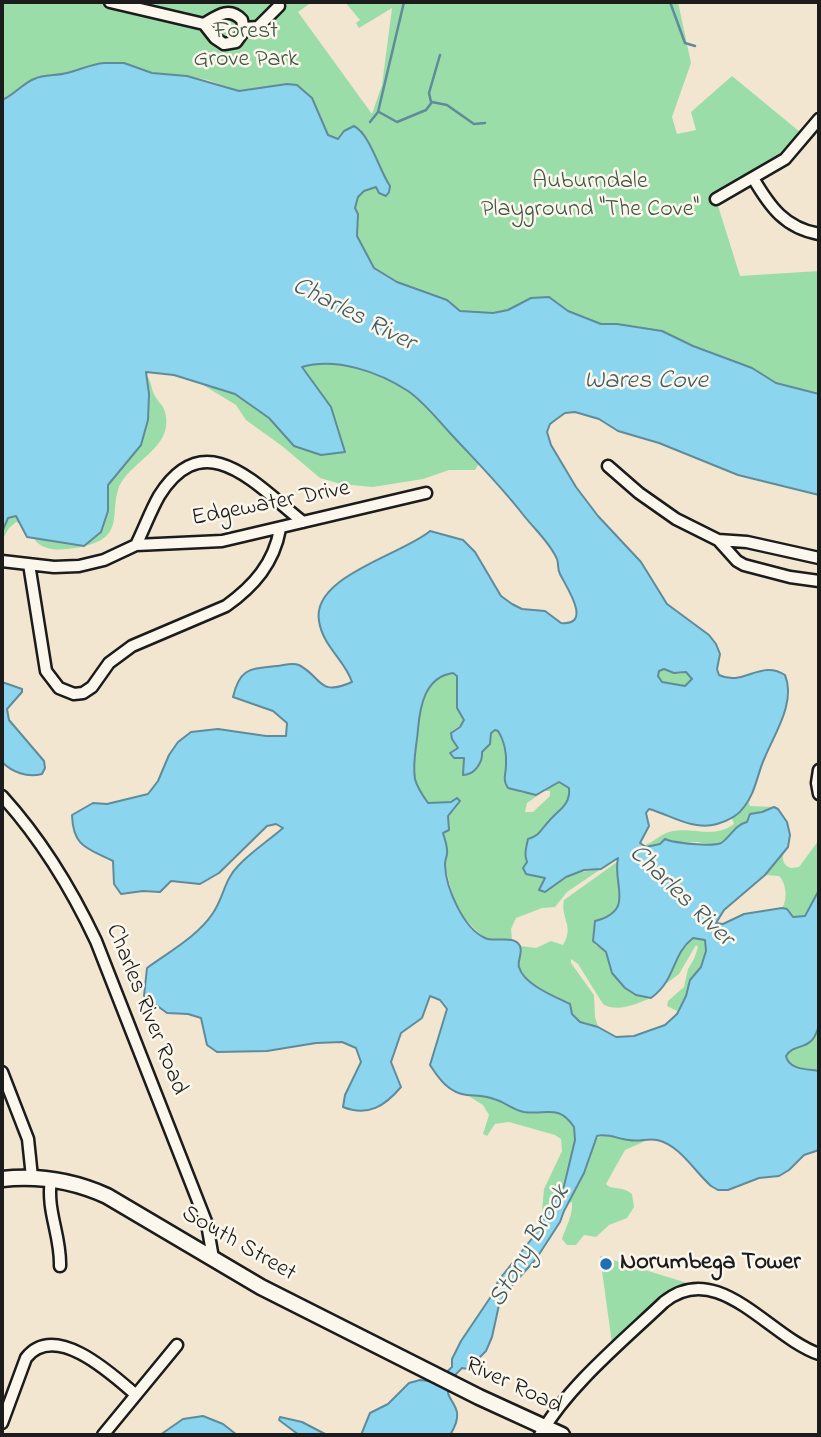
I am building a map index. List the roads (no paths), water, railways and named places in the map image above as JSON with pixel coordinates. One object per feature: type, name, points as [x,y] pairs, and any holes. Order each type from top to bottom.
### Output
[{"type":"main road","name":"South Street","points":[[2,1179],[51,1179],[107,1196],[261,1287],[444,1380]]},
{"type":"main road","name":"River Road","points":[[444,1380],[542,1431],[562,1435]]},
{"type":"street","points":[[110,2],[204,24],[218,40],[228,44],[241,39],[244,28],[240,17],[230,12],[204,24]]},
{"type":"street","points":[[244,28],[258,27],[279,6]]},
{"type":"street","points":[[716,199],[788,156],[819,119]]},
{"type":"street","points":[[753,178],[768,204],[780,217],[800,229],[819,234]]},
{"type":"street","points":[[136,545],[160,496],[177,474],[197,461],[209,461],[231,468],[303,522]]},
{"type":"street","points":[[608,466],[639,493],[676,519],[718,540],[744,565],[790,577],[819,580]]},
{"type":"street","name":"Edgewater Drive","points":[[2,561],[79,566],[104,560],[136,545],[157,542],[205,543],[280,529],[426,493]]},
{"type":"street","points":[[29,564],[46,671],[59,688],[74,694],[83,693],[92,687],[109,663],[132,646],[226,606],[240,596],[266,568],[273,555],[280,529]]},
{"type":"street","points":[[718,540],[747,542],[819,558]]},
{"type":"street","points":[[819,770],[819,794]]},
{"type":"street","name":"Charles River Road","points":[[2,796],[44,848],[96,941],[207,1224],[213,1258]]},
{"type":"street","points":[[2,1072],[28,1139],[32,1177]]},
{"type":"street","points":[[51,1179],[49,1202],[59,1247],[60,1266]]},
{"type":"street","points":[[542,1431],[582,1382],[663,1302],[680,1290],[700,1287],[719,1292],[819,1354]]},
{"type":"street","points":[[103,1435],[177,1345]]},
{"type":"street","points":[[2,1423],[26,1358],[44,1346],[58,1346],[93,1359],[136,1395]]},
{"type":"water","points":[[124,63],[152,73],[187,76],[239,91],[297,85],[312,98],[328,135],[338,139],[344,131],[354,126],[360,130],[370,144],[390,186],[386,196],[379,193],[376,187],[364,191],[358,197],[355,208],[358,214],[357,236],[374,268],[397,282],[447,300],[460,311],[493,313],[508,310],[531,298],[549,297],[568,311],[601,324],[662,331],[752,368],[776,383],[819,394],[819,495],[738,475],[659,443],[618,431],[599,419],[575,412],[565,413],[558,418],[550,424],[547,432],[551,445],[576,487],[598,516],[641,562],[667,604],[709,635],[716,644],[720,654],[717,669],[719,675],[736,678],[768,670],[785,675],[788,696],[783,717],[751,795],[742,810],[728,820],[708,826],[691,824],[649,809],[646,813],[649,826],[640,843],[646,847],[660,844],[665,839],[693,844],[721,843],[747,822],[750,814],[774,807],[787,822],[790,835],[788,847],[765,875],[724,910],[716,923],[723,924],[744,914],[782,908],[787,909],[793,917],[805,916],[819,890],[819,1026],[811,1041],[786,1056],[795,1066],[819,1071],[819,1150],[804,1155],[779,1176],[759,1178],[728,1190],[718,1190],[680,1153],[665,1143],[597,1136],[584,1173],[560,1222],[536,1259],[507,1291],[499,1305],[486,1351],[468,1369],[462,1368],[449,1384],[449,1397],[457,1411],[450,1435],[361,1435],[370,1413],[388,1404],[409,1383],[420,1380],[436,1382],[452,1367],[452,1359],[461,1341],[494,1292],[498,1281],[534,1236],[564,1186],[575,1140],[574,1127],[563,1115],[557,1113],[520,1111],[484,1096],[461,1094],[445,1084],[430,1065],[447,1009],[440,1000],[430,996],[422,1018],[401,1033],[391,1062],[401,1087],[389,1100],[368,1110],[343,1107],[345,1095],[361,1062],[356,1048],[342,1042],[316,1043],[267,1051],[217,1052],[207,1045],[201,1018],[167,1013],[144,996],[147,968],[183,943],[207,921],[217,907],[233,871],[283,828],[276,824],[267,826],[219,873],[200,884],[171,881],[160,892],[121,894],[114,884],[113,861],[83,845],[75,834],[72,815],[93,803],[107,804],[148,794],[158,781],[178,742],[191,732],[218,729],[286,736],[287,723],[273,711],[233,697],[239,680],[253,669],[294,664],[307,670],[327,687],[333,688],[352,682],[321,630],[320,605],[329,591],[344,579],[430,531],[463,540],[475,552],[501,596],[512,604],[522,609],[545,611],[561,623],[571,622],[575,618],[575,604],[559,572],[554,552],[545,540],[425,405],[408,391],[384,378],[343,365],[315,364],[302,367],[331,407],[345,452],[321,455],[294,446],[269,418],[235,394],[174,375],[146,372],[148,420],[141,445],[108,485],[108,511],[101,532],[84,546],[27,537],[16,516],[8,518],[2,532],[2,100],[38,77],[67,73],[99,64]],"holes":[[[664,669],[674,673],[686,672],[692,679],[685,686],[662,682],[658,676],[659,671]],[[453,673],[457,676],[457,708],[464,720],[460,727],[451,733],[458,748],[450,753],[454,758],[464,758],[463,775],[477,768],[482,752],[490,744],[491,733],[495,730],[505,747],[505,779],[508,788],[536,795],[559,782],[569,788],[568,799],[563,807],[538,834],[528,839],[525,854],[527,862],[523,868],[526,874],[545,878],[539,890],[545,892],[566,877],[584,870],[601,869],[618,858],[619,903],[608,916],[595,921],[593,941],[606,952],[612,973],[625,988],[636,995],[651,998],[665,983],[686,945],[693,938],[705,940],[706,951],[701,967],[690,980],[677,1014],[665,1025],[634,1036],[616,1037],[598,1027],[580,1022],[572,1014],[570,1004],[541,990],[522,973],[519,965],[521,949],[517,942],[485,938],[463,917],[452,896],[446,874],[447,849],[443,833],[449,830],[448,816],[460,801],[457,798],[451,802],[428,803],[417,785],[414,773],[419,720],[426,694],[436,680]]]},
{"type":"water","points":[[2,682],[22,689],[7,709],[9,720],[44,761],[42,774],[20,773],[2,762]]},
{"type":"water","points":[[203,1416],[223,1424],[237,1435],[160,1435],[183,1419]]},
{"type":"water","points":[[280,1417],[302,1422],[327,1435],[299,1435],[279,1420]]},
{"type":"waterway","points":[[370,122],[378,112],[404,2]]},
{"type":"waterway","points":[[670,2],[685,43],[695,46]]},
{"type":"waterway","points":[[431,102],[429,93],[440,55]]},
{"type":"waterway","points":[[379,112],[397,122],[426,110],[432,102],[447,105],[474,124],[485,123]]},
{"type":"place","name":"Norumbega Tower","points":[[606,1264]]},
{"type":"park label","name":"Forest Grove Park","points":[[246,47]]},
{"type":"park label","name":"Auburndale Playground \"The Cove\"","points":[[590,197]]},
{"type":"water label","name":"Charles River","points":[[353,316]]},
{"type":"water label","name":"Wares Cove","points":[[646,383]]},
{"type":"water label","name":"Charles River","points":[[680,897]]},
{"type":"water label","name":"Stony Brook","points":[[531,1247]]}]
